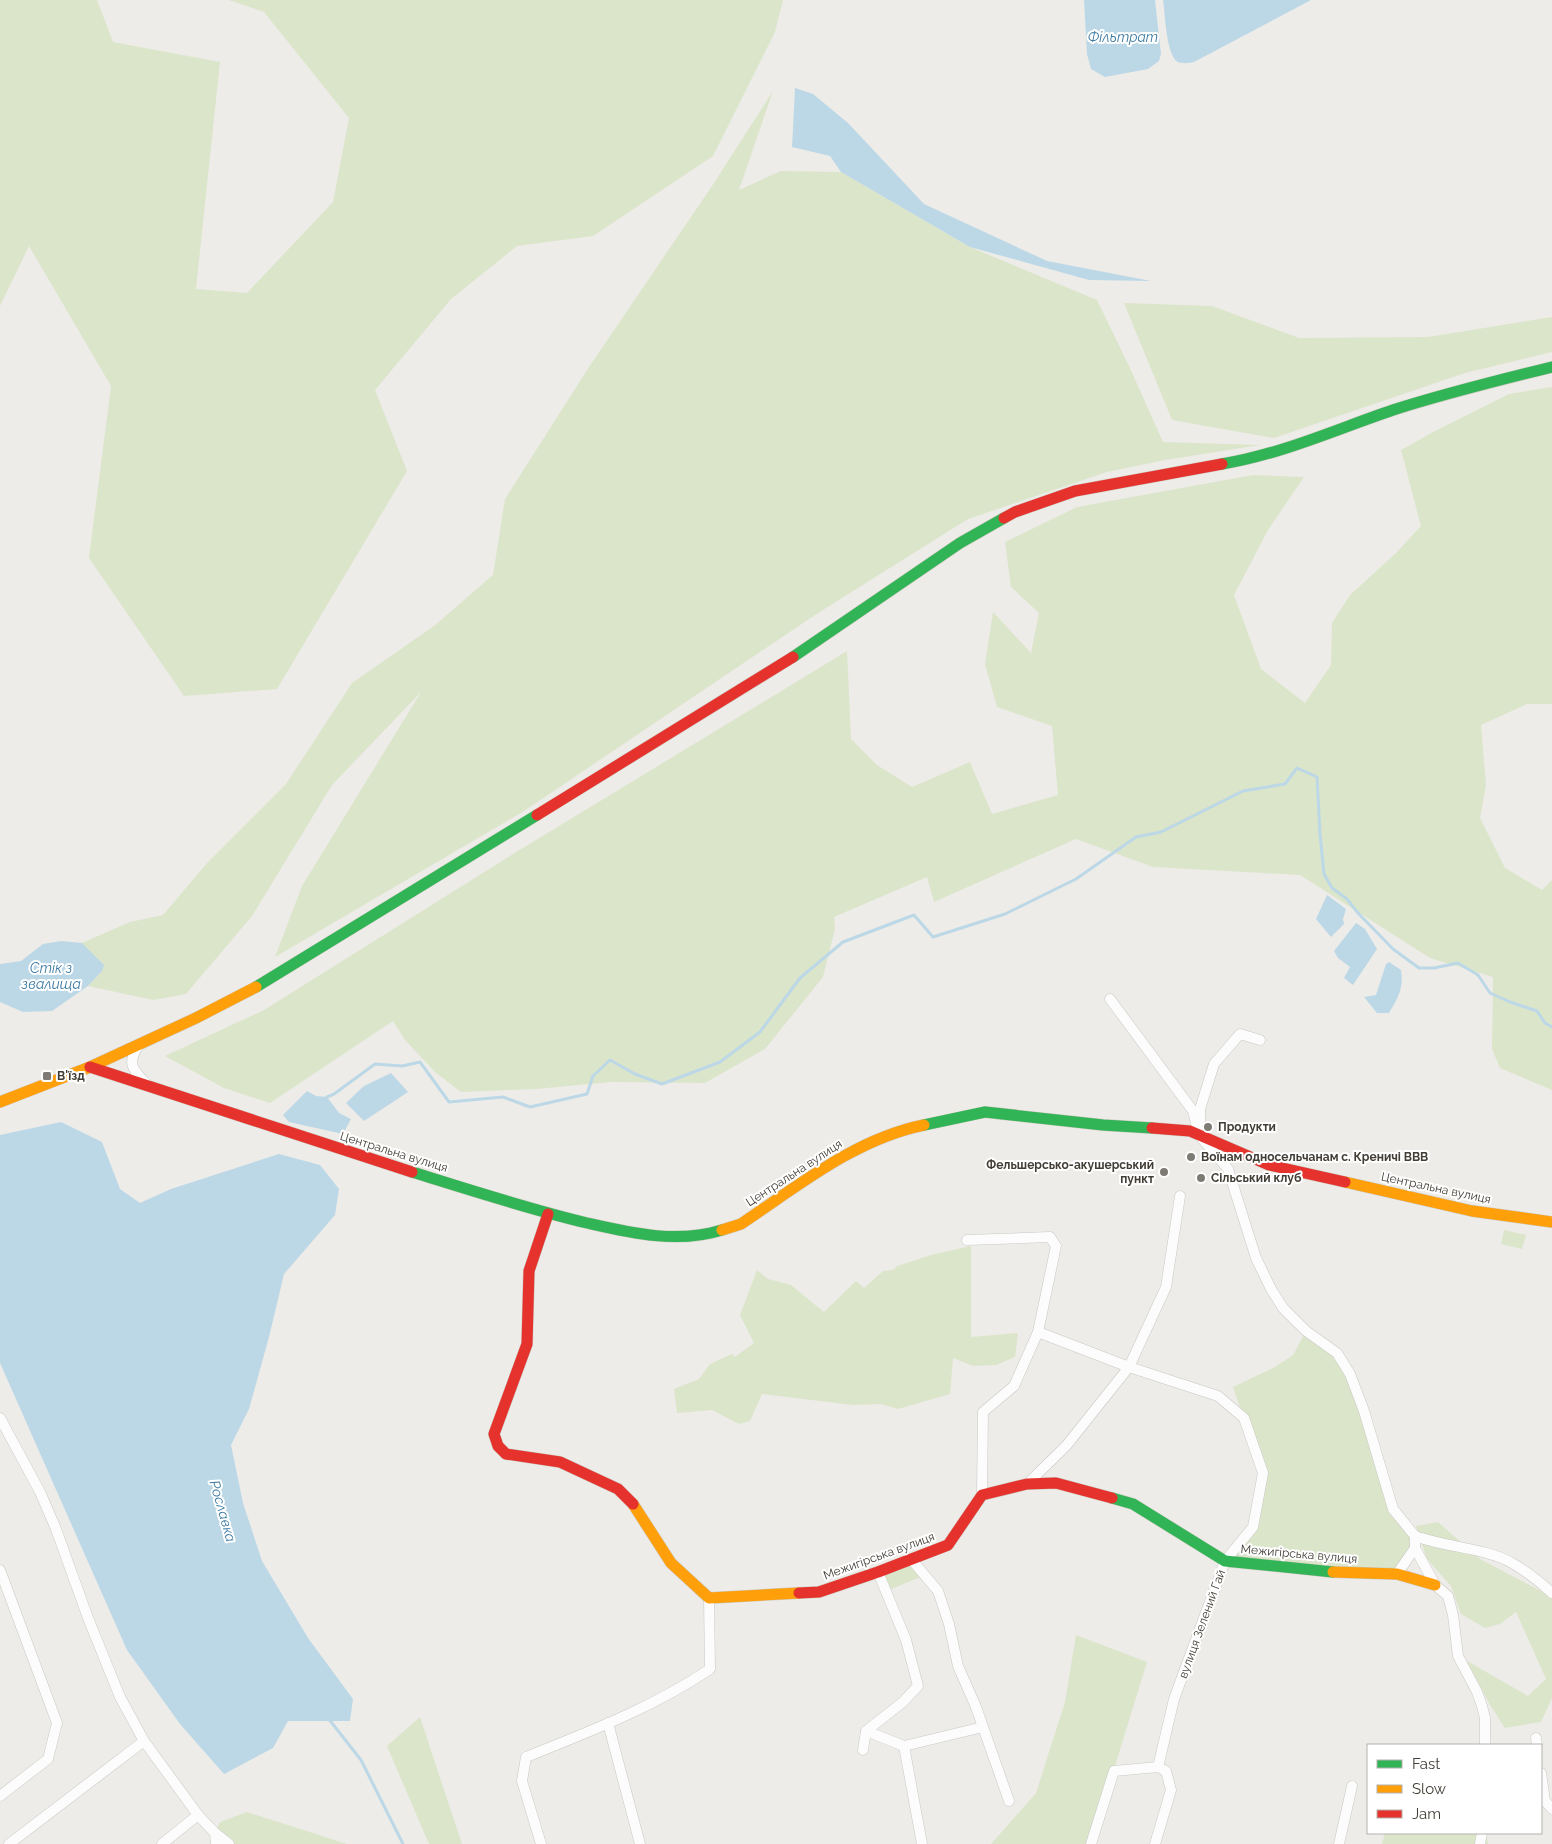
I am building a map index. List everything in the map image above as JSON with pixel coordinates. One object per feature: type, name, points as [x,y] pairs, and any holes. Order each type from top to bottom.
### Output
[{"type":"street","points":[[0,1102],[90,1067],[196,1018],[260,984],[769,673],[960,543],[1015,512],[1075,491],[1233,462],[1300,444],[1393,410],[1471,386],[1552,367]]},
{"type":"street","points":[[1110,999],[1193,1111],[1200,1135],[1228,1169],[1256,1258],[1282,1308],[1306,1331],[1337,1353],[1350,1374],[1364,1410],[1393,1509],[1415,1536],[1427,1541],[1490,1555],[1511,1562],[1552,1593]]},
{"type":"street","points":[[1200,1135],[1200,1109],[1214,1064],[1240,1034],[1260,1040]]},
{"type":"street","points":[[140,1044],[133,1054],[132,1063],[136,1074],[152,1088]]},
{"type":"street","name":"Центральна вулиця","points":[[90,1067],[348,1152],[548,1214],[636,1234],[680,1237],[706,1235],[741,1224],[851,1151],[908,1128],[985,1112],[1103,1125],[1190,1131],[1269,1165],[1472,1211],[1552,1222]]},
{"type":"street","points":[[1027,1484],[1066,1446],[1129,1366],[1166,1287],[1180,1196]]},
{"type":"street","points":[[541,1844],[522,1781],[526,1757],[608,1723],[688,1684],[710,1669],[709,1598],[671,1563],[635,1505],[618,1489],[560,1462],[506,1454],[498,1446],[494,1434],[526,1344],[529,1270],[548,1214]]},
{"type":"street","points":[[967,1240],[1050,1236],[1056,1246],[1038,1332],[1014,1386],[983,1412],[982,1495]]},
{"type":"street","name":"вулиця Зелений Гай","points":[[1038,1332],[1129,1366],[1218,1396],[1244,1418],[1263,1472],[1253,1527],[1225,1561],[1174,1700],[1158,1766]]},
{"type":"street","points":[[0,1418],[40,1492],[120,1697],[144,1742],[198,1815],[215,1833],[229,1844]]},
{"type":"street","name":"Межигірська вулиця","points":[[709,1598],[819,1592],[948,1545],[982,1495],[1027,1484],[1056,1483],[1133,1504],[1225,1561],[1335,1572],[1397,1574],[1435,1585]]},
{"type":"street","points":[[1415,1536],[1415,1548],[1435,1585],[1448,1596],[1453,1615],[1458,1656],[1477,1692],[1482,1706],[1485,1718],[1485,1744]]},
{"type":"street","points":[[1397,1574],[1415,1548]]},
{"type":"street","points":[[911,1559],[938,1591],[949,1624],[958,1666],[983,1727],[1009,1801]]},
{"type":"street","points":[[0,1570],[57,1723],[48,1759],[0,1796]]},
{"type":"street","points":[[863,1750],[866,1731],[903,1702],[918,1686],[906,1640],[878,1572]]},
{"type":"street","points":[[608,1723],[640,1844]]},
{"type":"street","points":[[866,1731],[904,1746],[983,1727]]},
{"type":"street","points":[[9,1844],[144,1742]]},
{"type":"street","points":[[904,1746],[922,1844]]},
{"type":"street","points":[[1091,1844],[1114,1771],[1158,1766],[1166,1771],[1171,1790],[1155,1844]]},
{"type":"street","points":[[1542,1780],[1545,1801],[1552,1809]]},
{"type":"street","points":[[1339,1844],[1352,1786]]},
{"type":"street","points":[[162,1844],[198,1815]]},
{"type":"street","points":[[215,1833],[216,1844]]},
{"type":"green space","points":[[0,0],[97,0],[113,42],[220,62],[196,289],[247,293],[333,202],[349,118],[264,12],[229,0],[783,0],[775,32],[713,156],[593,236],[517,246],[451,299],[375,390],[407,471],[277,689],[184,696],[89,558],[111,386],[29,246],[0,306]]},
{"type":"green space","points":[[773,91],[739,190],[781,171],[841,172],[970,247],[1097,300],[1163,442],[1260,445],[1165,460],[1107,472],[968,519],[818,613],[524,811],[275,957],[302,886],[421,692],[332,785],[252,916],[186,994],[153,1000],[88,986],[102,971],[82,943],[130,922],[163,915],[208,862],[286,784],[352,683],[434,626],[493,575],[505,499],[589,367],[712,186]]},
{"type":"green space","points":[[1124,303],[1212,306],[1299,338],[1428,337],[1552,317],[1552,352],[1465,373],[1274,438],[1172,420]]},
{"type":"green space","points":[[1552,387],[1552,704],[1527,704],[1481,725],[1486,785],[1480,818],[1505,868],[1542,890],[1552,880],[1552,1090],[1500,1068],[1492,1049],[1493,977],[1430,958],[1300,875],[1153,867],[1076,839],[934,902],[927,877],[834,917],[835,929],[823,977],[765,1049],[705,1083],[611,1082],[536,1089],[461,1092],[436,1073],[405,1040],[393,1021],[270,1103],[224,1088],[165,1056],[264,1010],[513,854],[847,651],[851,739],[877,765],[912,787],[970,762],[992,814],[1058,795],[1052,726],[997,707],[985,664],[993,612],[1031,653],[1039,613],[1011,587],[1005,542],[1077,507],[1253,475],[1304,477],[1268,530],[1234,595],[1261,669],[1305,703],[1331,665],[1332,623],[1350,595],[1396,553],[1421,526],[1401,450],[1509,394]]},
{"type":"green space","points":[[1504,1230],[1526,1235],[1522,1249],[1501,1244]]},
{"type":"green space","points":[[971,1246],[971,1337],[1018,1333],[1015,1357],[996,1365],[973,1366],[953,1358],[950,1394],[898,1409],[881,1404],[853,1405],[762,1394],[750,1421],[739,1424],[712,1410],[677,1413],[674,1389],[699,1379],[710,1364],[732,1354],[735,1357],[754,1343],[740,1315],[757,1270],[768,1279],[791,1285],[824,1312],[856,1281],[864,1288],[883,1271],[893,1270],[897,1266],[931,1255]]},
{"type":"green space","points":[[1306,1331],[1337,1353],[1350,1374],[1393,1509],[1408,1529],[1415,1548],[1397,1574],[1225,1561],[1253,1527],[1263,1473],[1233,1387],[1275,1367],[1293,1355]]},
{"type":"green space","points":[[1438,1522],[1480,1559],[1552,1597],[1552,1698],[1541,1722],[1505,1728],[1490,1705],[1467,1661],[1528,1696],[1546,1679],[1516,1612],[1500,1624],[1485,1628],[1461,1614],[1451,1586],[1427,1559],[1416,1526]]},
{"type":"green space","points":[[911,1559],[926,1575],[886,1591],[878,1572]]},
{"type":"green space","points":[[1076,1635],[1147,1662],[1091,1844],[991,1844],[1036,1793],[1065,1702]]},
{"type":"green space","points":[[420,1717],[462,1844],[429,1844],[387,1746]]},
{"type":"green space","points":[[247,1812],[347,1844],[229,1844],[215,1833],[220,1822]]},
{"type":"green space","points":[[1385,1834],[1486,1834],[1488,1844],[1382,1844]]},
{"type":"water","name":"Фільтрат","points":[[1084,0],[1155,0],[1161,54],[1159,61],[1148,69],[1105,77],[1091,69],[1087,54]]},
{"type":"water","points":[[1163,0],[1311,0],[1194,62],[1184,63],[1178,62],[1171,51]]},
{"type":"water","points":[[795,88],[813,94],[848,123],[924,204],[1047,261],[1151,281],[1089,280],[970,247],[841,172],[830,156],[792,147]]},
{"type":"water","points":[[1327,895],[1346,909],[1343,919],[1344,924],[1331,937],[1316,919]]},
{"type":"water","points":[[1356,923],[1365,929],[1377,949],[1353,985],[1344,978],[1350,967],[1338,958],[1334,951]]},
{"type":"water","name":"Стік з звалища","points":[[61,941],[82,943],[104,965],[102,971],[88,986],[52,1011],[23,1012],[0,1002],[0,964],[21,961],[43,944]]},
{"type":"water","points":[[1389,962],[1401,970],[1401,988],[1398,998],[1389,1013],[1377,1013],[1364,997],[1376,995],[1386,964]]},
{"type":"water","points":[[391,1073],[408,1092],[364,1121],[346,1103],[364,1086]]},
{"type":"water","points":[[307,1091],[316,1096],[327,1097],[339,1113],[351,1119],[343,1134],[289,1122],[283,1115]]},
{"type":"water","points":[[61,1122],[102,1142],[120,1189],[140,1203],[171,1189],[279,1154],[320,1165],[339,1189],[335,1215],[284,1274],[249,1409],[231,1445],[243,1503],[262,1561],[308,1638],[353,1699],[350,1721],[288,1721],[273,1748],[224,1774],[180,1724],[127,1650],[0,1363],[0,1135]]},
{"type":"waterway","points":[[327,1097],[375,1064],[402,1066],[420,1062],[449,1102],[503,1097],[530,1107],[587,1094],[593,1076],[610,1060],[635,1074],[662,1084],[720,1062],[760,1032],[800,978],[843,942],[914,915],[933,937],[1005,914],[1076,879],[1136,837],[1161,832],[1243,791],[1285,784],[1297,768],[1317,777],[1324,874],[1332,888],[1347,899],[1393,949],[1419,968],[1434,968],[1458,963],[1478,975],[1490,993],[1537,1011],[1545,1023],[1552,1027]]},
{"type":"waterway","name":"Рославка","points":[[328,1718],[361,1760],[403,1844]]},
{"type":"traffic: fast","points":[[1222,464],[1288,448],[1393,410],[1433,398],[1552,367]]},
{"type":"traffic: fast","points":[[793,657],[960,543],[1004,518]]},
{"type":"traffic: fast","points":[[256,987],[537,815]]},
{"type":"traffic: fast","points":[[924,1125],[985,1112],[1103,1125],[1152,1128]]},
{"type":"traffic: fast","points":[[412,1172],[543,1212],[620,1230],[671,1237],[705,1234],[722,1230]]},
{"type":"traffic: fast","points":[[1112,1498],[1133,1504],[1225,1561],[1333,1572]]},
{"type":"traffic: slow","points":[[0,1102],[90,1067],[196,1018],[256,987]]},
{"type":"traffic: slow","points":[[722,1230],[741,1224],[851,1152],[874,1141],[924,1125]]},
{"type":"traffic: slow","points":[[1345,1182],[1472,1211],[1552,1222]]},
{"type":"traffic: slow","points":[[633,1504],[671,1563],[709,1598],[799,1593]]},
{"type":"traffic: slow","points":[[1333,1572],[1397,1574],[1435,1585]]},
{"type":"traffic: jam","points":[[1004,518],[1015,512],[1075,491],[1222,464]]},
{"type":"traffic: jam","points":[[537,815],[793,657]]},
{"type":"traffic: jam","points":[[90,1067],[412,1172]]},
{"type":"traffic: jam","points":[[1152,1128],[1190,1131],[1269,1165],[1345,1182]]},
{"type":"traffic: jam","points":[[548,1214],[529,1271],[527,1344],[494,1434],[498,1446],[506,1454],[560,1462],[618,1489],[633,1504]]},
{"type":"traffic: jam","points":[[799,1593],[819,1592],[948,1545],[982,1495],[1027,1484],[1056,1483],[1112,1498]]},
{"type":"place","name":"В'їзд","points":[[47,1076]]},
{"type":"place","name":"Продукти","points":[[1208,1127]]},
{"type":"place","name":"Воїнам односельчанам с. Креничі ВВВ","points":[[1191,1157]]},
{"type":"place","name":"Фельшерсько-акушерський пункт","points":[[1164,1172]]},
{"type":"place","name":"Сільський клуб","points":[[1201,1178]]}]
